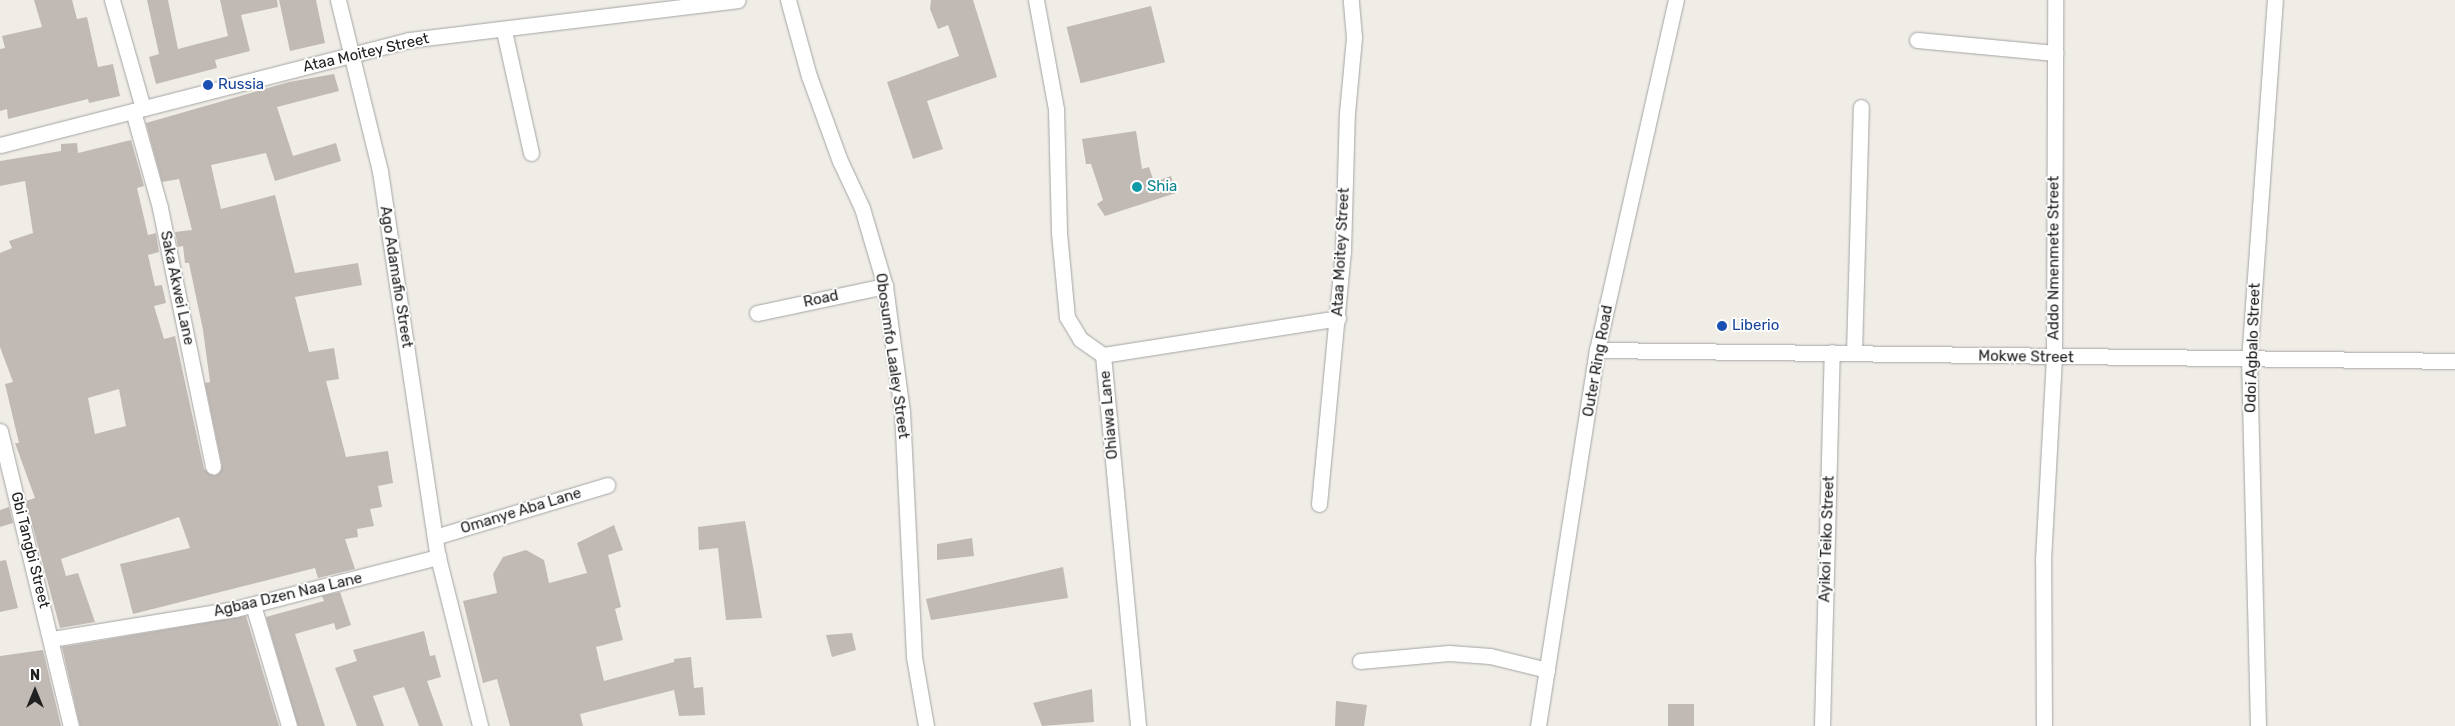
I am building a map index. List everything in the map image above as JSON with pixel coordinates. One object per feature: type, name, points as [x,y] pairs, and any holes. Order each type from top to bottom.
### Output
[{"type":"street","name":"Saka Akwei Lane","points":[[112,0],[160,208],[212,467]]},
{"type":"street","name":"Ago Adamafio Street","points":[[338,0],[380,171],[438,557]]},
{"type":"street","name":"Ataa Moitey Street","points":[[0,145],[409,40],[504,31],[738,0]]},
{"type":"street","name":"Obosumfo Laaley Street","points":[[788,0],[809,76],[840,162],[862,208],[885,286],[902,411],[914,657],[926,726]]},
{"type":"street","name":"Ohiawa Lane","points":[[1036,0],[1056,109],[1060,233],[1068,316],[1080,339],[1104,356],[1138,726]]},
{"type":"street","name":"Ataa Moitey Street","points":[[1319,504],[1338,318],[1354,37],[1351,0]]},
{"type":"street","name":"Outer Ring Road","points":[[1538,726],[1597,350],[1676,0]]},
{"type":"street","name":"Addo Nmenmete Street","points":[[2044,726],[2043,560],[2054,358],[2055,0]]},
{"type":"street","name":"Odoi Agbalo Street","points":[[2258,726],[2249,361],[2275,0]]},
{"type":"street","points":[[504,31],[531,153]]},
{"type":"street","points":[[1917,40],[2055,53]]},
{"type":"street","points":[[1854,353],[1861,107]]},
{"type":"street","name":"Road","points":[[757,313],[885,286]]},
{"type":"street","points":[[1104,356],[1338,318]]},
{"type":"street","name":"Mokwe Street","points":[[1597,350],[1832,352],[2249,361],[2455,361]]},
{"type":"street","name":"Ayikoi Teiko Street","points":[[1822,726],[1832,352]]},
{"type":"street","name":"Gbi Tangbi Street","points":[[0,431],[52,639]]},
{"type":"street","name":"Omanye Aba Lane","points":[[435,537],[607,485]]},
{"type":"street","points":[[438,557],[480,726]]},
{"type":"street","name":"Agbaa Dzen Naa Lane","points":[[52,639],[253,605],[438,557]]},
{"type":"street","points":[[253,605],[289,726]]},
{"type":"street","points":[[52,639],[71,726]]},
{"type":"street","points":[[1360,661],[1449,653],[1483,655],[1547,670]]},
{"type":"building","points":[[34,0],[72,0],[77,19],[87,17],[98,67],[113,64],[120,96],[89,103],[88,99],[8,119],[7,109],[0,111],[0,49],[5,48],[2,36],[42,27]]},
{"type":"building","points":[[147,0],[168,0],[178,49],[228,36],[220,0],[277,0],[278,7],[241,15],[250,51],[215,60],[217,68],[156,84],[149,57],[159,54]]},
{"type":"building","points":[[279,0],[316,0],[325,43],[290,51]]},
{"type":"building","points":[[931,0],[973,0],[997,77],[927,101],[943,149],[913,159],[887,82],[959,56],[948,25],[938,29],[930,9]]},
{"type":"building","points":[[1151,6],[1165,62],[1081,83],[1067,27]]},
{"type":"building","points":[[334,74],[339,91],[277,107],[293,156],[336,143],[341,161],[275,181],[266,153],[211,165],[221,209],[275,195],[295,273],[358,263],[362,285],[295,297],[309,352],[334,348],[339,379],[326,381],[346,457],[388,451],[393,483],[378,486],[382,507],[370,509],[374,526],[357,529],[358,537],[345,539],[355,569],[318,578],[315,568],[133,614],[120,564],[190,548],[179,517],[61,559],[66,576],[78,573],[95,622],[60,628],[26,501],[35,498],[15,443],[19,443],[5,384],[13,382],[0,347],[0,253],[12,248],[9,241],[33,233],[25,181],[0,186],[0,161],[61,151],[61,144],[77,143],[78,153],[131,140],[144,186],[137,188],[148,235],[156,233],[159,252],[148,255],[155,286],[162,285],[166,303],[154,306],[164,339],[175,336],[204,469],[215,476],[222,465],[205,383],[210,382],[203,330],[189,263],[185,263],[183,246],[178,247],[175,232],[192,230],[179,179],[162,182],[146,123],[289,82]],"holes":[[[119,389],[126,426],[95,434],[88,398]]]},
{"type":"building","points":[[1136,131],[1142,169],[1149,167],[1154,182],[1171,176],[1176,193],[1105,216],[1097,204],[1103,200],[1091,164],[1086,164],[1082,139]]},
{"type":"building","points":[[9,507],[13,523],[0,527],[0,510]]},
{"type":"building","points":[[745,521],[762,618],[726,620],[718,548],[699,550],[698,527]]},
{"type":"building","points":[[614,525],[623,550],[608,555],[621,607],[615,609],[623,640],[596,647],[604,681],[674,662],[674,659],[691,657],[694,688],[703,687],[705,715],[679,716],[674,690],[580,714],[583,726],[510,726],[497,679],[483,683],[463,601],[497,593],[493,574],[503,557],[526,550],[544,560],[549,583],[587,573],[577,543]]},
{"type":"building","points":[[972,538],[974,556],[937,560],[937,544]]},
{"type":"building","points":[[6,560],[18,608],[0,612],[0,561]]},
{"type":"building","points":[[1063,567],[1068,598],[931,620],[926,599]]},
{"type":"building","points":[[340,592],[351,625],[336,630],[334,623],[295,634],[325,726],[298,726],[266,617],[324,601],[322,596]]},
{"type":"building","points":[[246,616],[279,726],[80,726],[62,647]]},
{"type":"building","points":[[424,631],[430,656],[435,655],[441,677],[427,681],[443,726],[419,726],[404,687],[373,696],[384,726],[357,726],[335,668],[357,661],[353,650]]},
{"type":"building","points":[[852,633],[856,650],[832,657],[826,635]]},
{"type":"building","points":[[43,650],[61,726],[0,726],[0,656]]},
{"type":"building","points":[[1092,689],[1094,722],[1042,726],[1033,703]]},
{"type":"building","points":[[1336,701],[1367,705],[1364,726],[1335,726]]},
{"type":"building","points":[[1668,704],[1694,704],[1694,726],[1668,726]]},
{"type":"place","name":"Russia","points":[[208,85]]},
{"type":"place","name":"Shia","points":[[1137,187]]},
{"type":"place","name":"Liberio","points":[[1722,326]]}]
